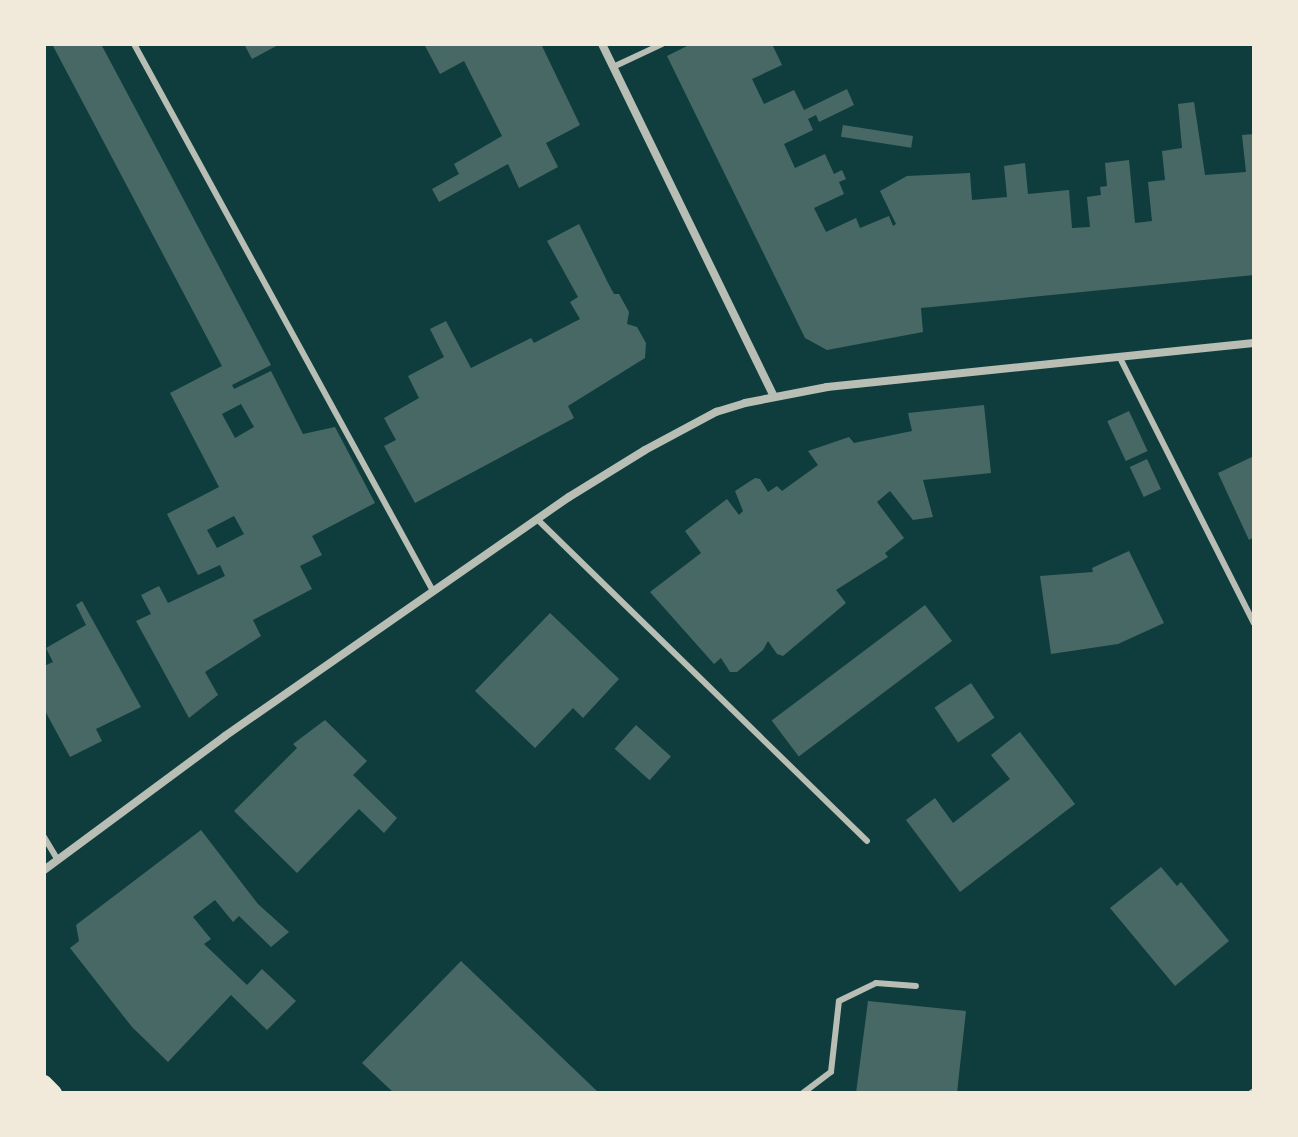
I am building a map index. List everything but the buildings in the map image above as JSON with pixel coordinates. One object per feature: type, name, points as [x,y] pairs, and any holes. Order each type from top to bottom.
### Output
[{"type":"main road","points":[[44,1083],[54,1093]]},
{"type":"street","points":[[602,44],[774,396]]},
{"type":"street","points":[[44,870],[225,736],[537,519],[619,465],[716,412],[774,396],[827,387],[1254,343]]},
{"type":"lane","points":[[134,44],[433,591]]},
{"type":"lane","points":[[613,67],[662,44]]},
{"type":"lane","points":[[1120,358],[1254,623]]},
{"type":"lane","points":[[537,519],[867,841]]},
{"type":"lane","points":[[44,837],[58,860]]},
{"type":"lane","points":[[803,1093],[831,1072],[839,1001],[876,983],[916,986]]}]
